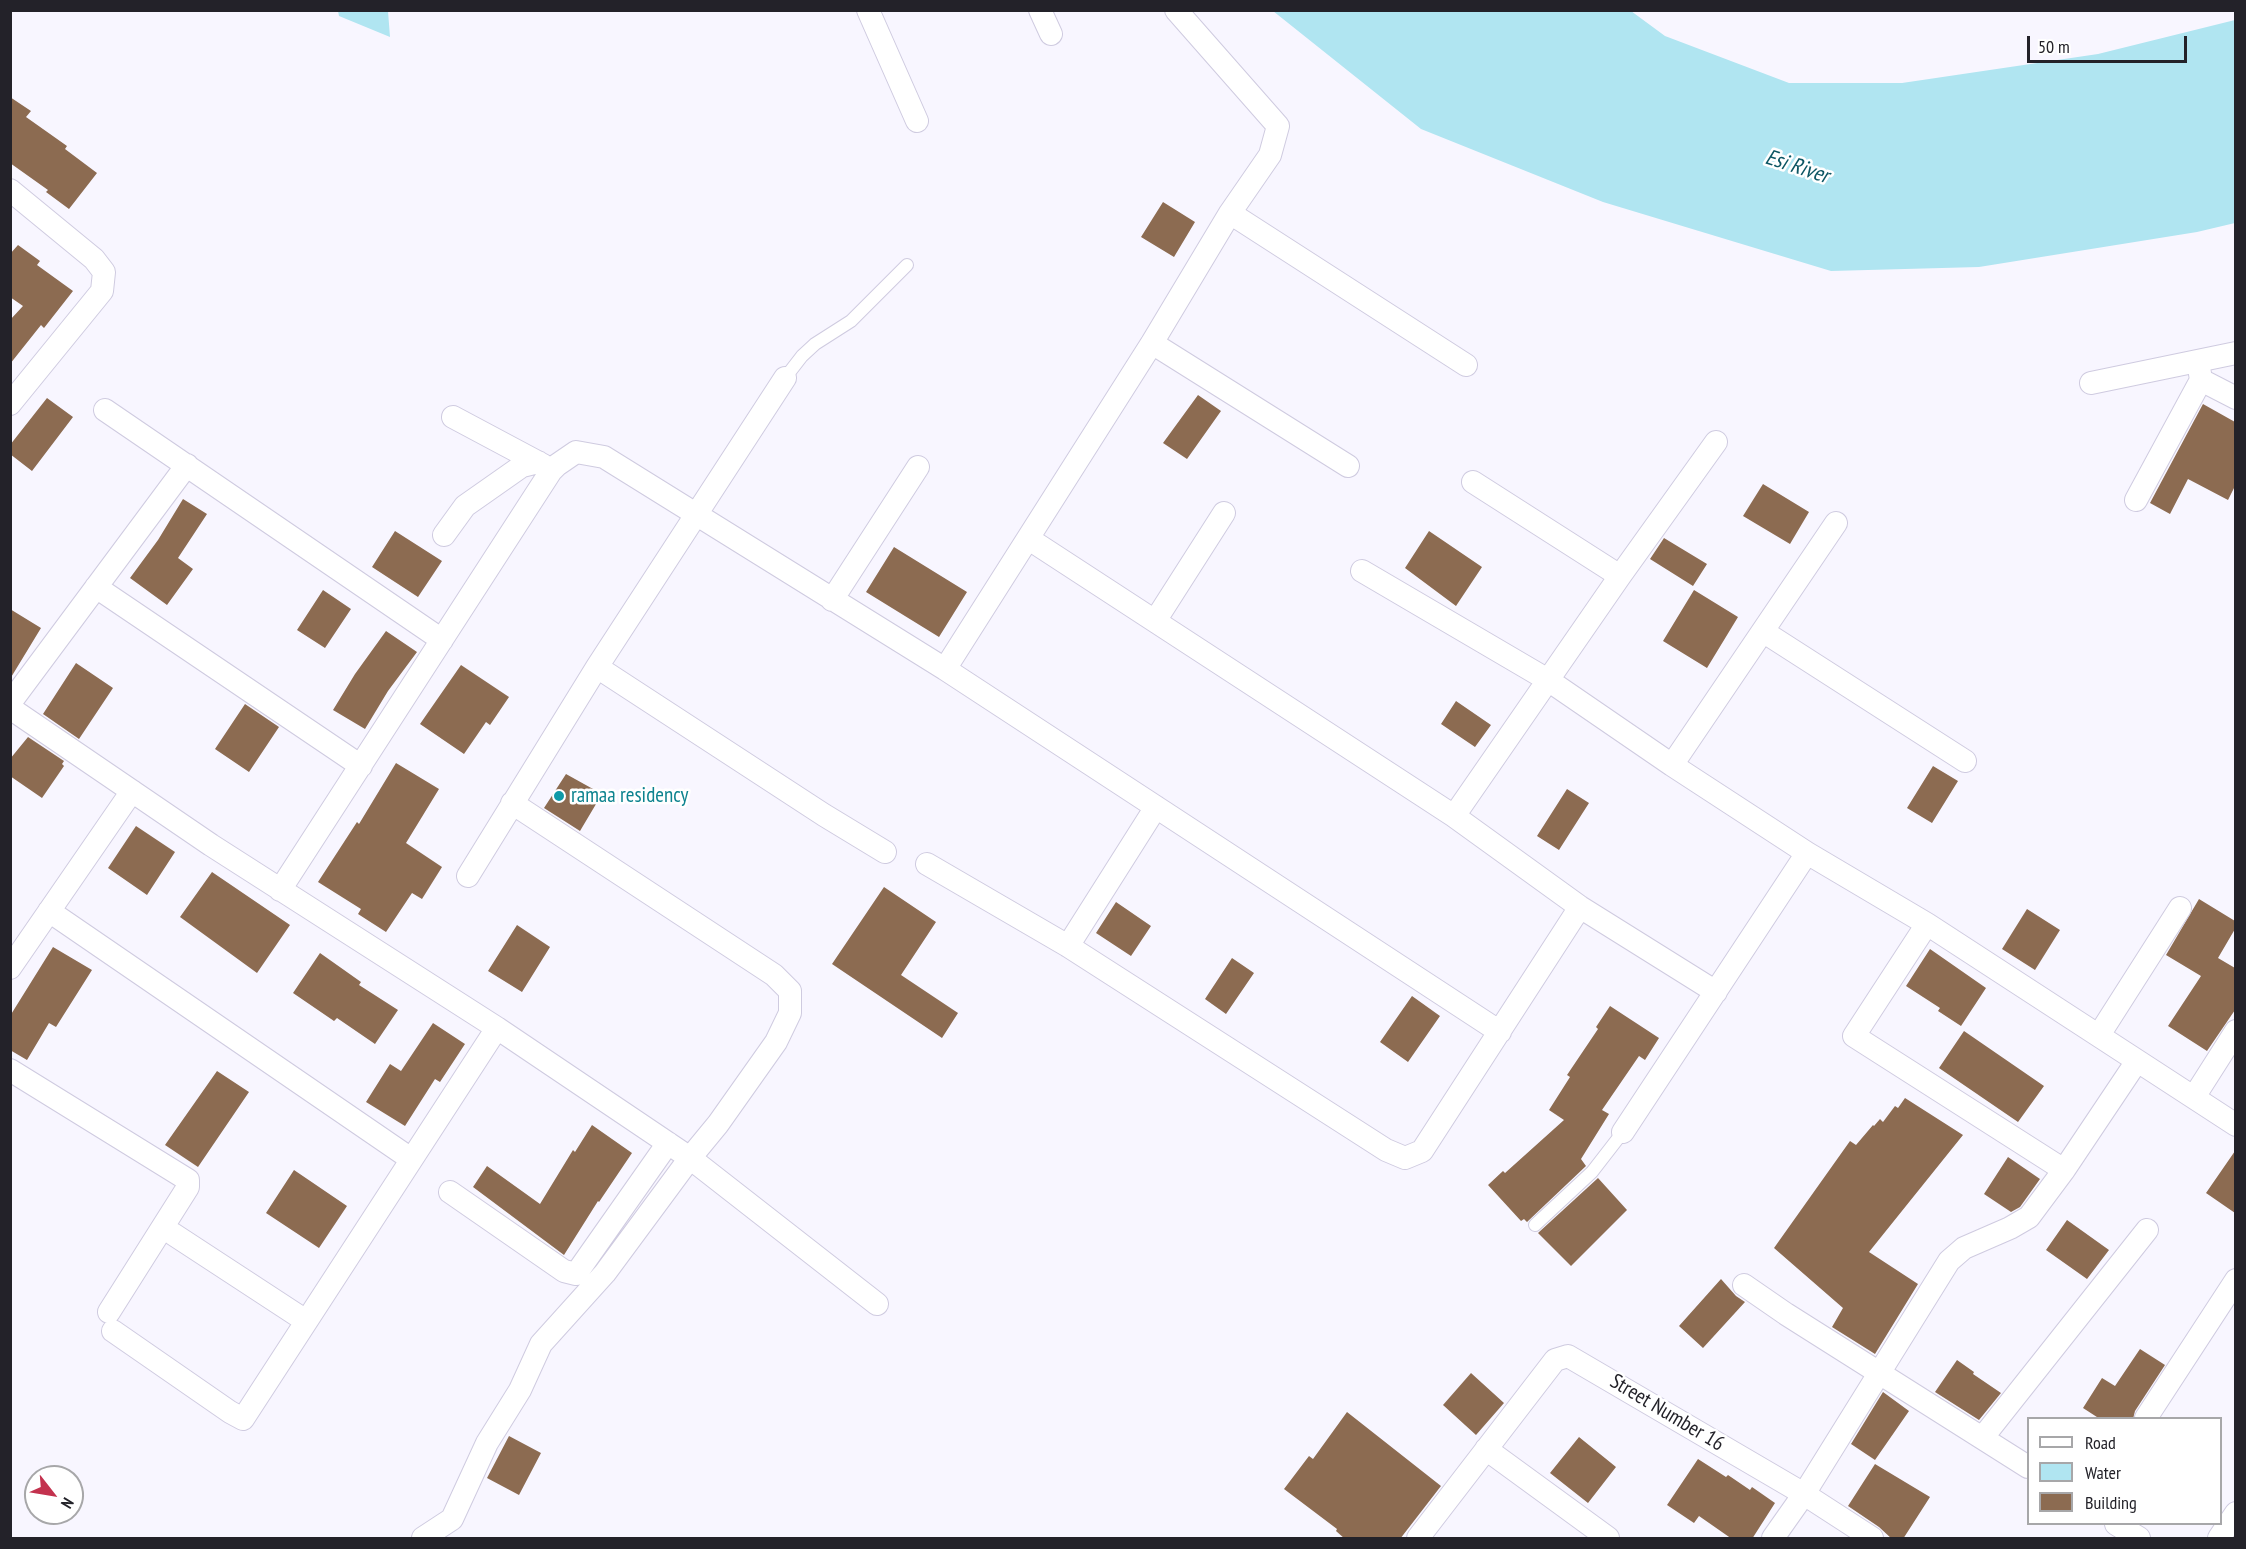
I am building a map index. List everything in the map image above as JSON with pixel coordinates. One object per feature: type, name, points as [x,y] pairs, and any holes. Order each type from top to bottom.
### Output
[{"type":"street","points":[[868,10],[917,121]]},
{"type":"street","points":[[1040,10],[1051,34]]},
{"type":"street","points":[[945,669],[1152,343],[1230,213],[1270,155],[1278,126],[1176,10]]},
{"type":"street","points":[[10,190],[94,260],[104,272],[102,291],[11,402]]},
{"type":"street","points":[[1230,213],[1466,364]]},
{"type":"street","points":[[1152,343],[1348,466]]},
{"type":"street","points":[[2091,383],[2200,371],[2235,353]]},
{"type":"street","points":[[2200,371],[2235,398]]},
{"type":"street","points":[[2136,500],[2200,371]]},
{"type":"street","points":[[468,876],[597,667],[785,378]]},
{"type":"street","points":[[105,410],[442,640]]},
{"type":"street","points":[[453,417],[545,467]]},
{"type":"street","points":[[1454,816],[1716,442]]},
{"type":"street","points":[[444,536],[465,506],[522,466],[557,465],[576,452],[604,457],[945,669],[1500,1032]]},
{"type":"street","points":[[10,703],[187,465]]},
{"type":"street","points":[[280,890],[442,640],[545,467]]},
{"type":"street","points":[[832,600],[918,467]]},
{"type":"street","points":[[1473,482],[1620,576]]},
{"type":"street","points":[[1155,621],[1224,513]]},
{"type":"street","points":[[1671,765],[1764,632],[1836,523]]},
{"type":"street","points":[[1029,539],[1454,816],[1580,907],[1716,992]]},
{"type":"street","points":[[1362,571],[1548,680],[1671,765],[1807,853],[1927,924],[2235,1125]]},
{"type":"street","points":[[96,587],[361,766]]},
{"type":"street","points":[[1764,632],[1965,761]]},
{"type":"street","points":[[597,667],[824,815],[885,852]]},
{"type":"street","points":[[10,708],[280,890],[497,1028],[690,1158],[877,1304]]},
{"type":"street","points":[[10,968],[132,791]]},
{"type":"street","points":[[423,1539],[452,1519],[487,1443],[520,1390],[541,1344],[605,1273],[718,1124],[776,1042],[790,1013],[789,991],[774,975],[512,803]]},
{"type":"street","points":[[1068,946],[1156,807]]},
{"type":"street","points":[[1623,1132],[1807,853]]},
{"type":"street","points":[[927,864],[1068,946],[1386,1150],[1405,1158],[1422,1151],[1580,907]]},
{"type":"street","points":[[2099,1035],[2180,908]]},
{"type":"street","points":[[49,911],[411,1159]]},
{"type":"street","points":[[1927,924],[1854,1036],[2064,1170]]},
{"type":"street","points":[[10,1070],[188,1180],[188,1187],[111,1322],[230,1412],[243,1419],[497,1028]]},
{"type":"street","points":[[2194,1097],[2235,1031]]},
{"type":"street","points":[[1773,1539],[1804,1494],[1949,1261],[1964,1248],[2029,1217],[2064,1170],[2137,1061]]},
{"type":"street","points":[[450,1191],[564,1271],[576,1274],[668,1143]]},
{"type":"street","points":[[1983,1437],[2147,1230]]},
{"type":"street","points":[[173,1234],[306,1321]]},
{"type":"street","points":[[2147,1417],[2235,1280]]},
{"type":"street","points":[[1744,1285],[2027,1466]]},
{"type":"street","name":"Street Number 16","points":[[1418,1539],[1555,1360],[1568,1356],[1804,1494],[1872,1539]]},
{"type":"street","points":[[1486,1449],[1602,1537]]},
{"type":"street","points":[[2219,1539],[2235,1513]]},
{"type":"street","points":[[2118,1525],[2139,1539]]},
{"type":"lane","points":[[785,378],[802,356],[815,344],[851,321],[907,265]]},
{"type":"lane","points":[[1534,1225],[1592,1172],[1623,1132]]},
{"type":"water","points":[[338,11],[388,11],[390,37],[339,16]]},
{"type":"water","name":"Esi River","points":[[1273,11],[1631,11],[1665,36],[1789,83],[1902,83],[2098,54],[2235,20],[2235,223],[2197,232],[1979,267],[1831,271],[1603,202],[1421,129]]},
{"type":"building","points":[[10,97],[31,111],[26,117],[67,146],[65,149],[97,173],[69,209],[46,192],[48,190],[10,163]]},
{"type":"building","points":[[1163,202],[1195,222],[1174,257],[1141,237]]},
{"type":"building","points":[[18,245],[40,261],[37,265],[73,291],[44,328],[41,325],[10,364],[10,320],[23,306],[10,297],[10,254]]},
{"type":"building","points":[[1198,395],[1221,411],[1187,459],[1163,443]]},
{"type":"building","points":[[47,398],[73,417],[32,471],[10,454],[10,445]]},
{"type":"building","points":[[2203,404],[2235,422],[2235,486],[2228,500],[2188,479],[2170,514],[2150,503]]},
{"type":"building","points":[[1763,484],[1809,512],[1790,544],[1743,516]]},
{"type":"building","points":[[183,499],[207,514],[178,558],[193,569],[167,605],[130,578],[158,540]]},
{"type":"building","points":[[395,531],[442,561],[418,597],[372,567]]},
{"type":"building","points":[[1429,531],[1482,567],[1456,606],[1405,568]]},
{"type":"building","points":[[1664,538],[1707,564],[1693,586],[1650,559]]},
{"type":"building","points":[[894,547],[967,592],[939,637],[866,592]]},
{"type":"building","points":[[323,590],[351,609],[325,648],[297,630]]},
{"type":"building","points":[[1694,590],[1738,617],[1707,668],[1663,641]]},
{"type":"building","points":[[10,609],[41,628],[10,679]]},
{"type":"building","points":[[386,631],[417,652],[388,691],[365,729],[333,710]]},
{"type":"building","points":[[76,663],[113,688],[79,739],[43,714]]},
{"type":"building","points":[[461,665],[509,697],[490,725],[486,722],[464,754],[420,724]]},
{"type":"building","points":[[1456,701],[1491,725],[1475,747],[1441,724]]},
{"type":"building","points":[[245,704],[279,727],[249,772],[215,749]]},
{"type":"building","points":[[28,737],[64,761],[62,764],[64,766],[42,798],[10,776],[10,759]]},
{"type":"building","points":[[396,763],[439,789],[406,843],[442,867],[422,899],[412,893],[386,932],[358,914],[361,909],[318,882],[357,822],[359,824]]},
{"type":"building","points":[[1933,766],[1958,781],[1932,823],[1907,808]]},
{"type":"building","points":[[566,774],[602,794],[580,831],[544,808]]},
{"type":"building","points":[[1567,789],[1589,803],[1559,850],[1537,836]]},
{"type":"building","points":[[136,826],[175,852],[147,895],[108,868]]},
{"type":"building","points":[[212,872],[290,925],[257,973],[180,917]]},
{"type":"building","points":[[884,887],[936,922],[901,975],[958,1013],[942,1038],[832,964]]},
{"type":"building","points":[[2199,899],[2235,921],[2235,929],[2218,958],[2235,968],[2235,1010],[2207,1051],[2168,1026],[2201,976],[2166,955]]},
{"type":"building","points":[[1116,902],[1151,926],[1131,956],[1096,933]]},
{"type":"building","points":[[2027,909],[2060,930],[2035,970],[2002,949]]},
{"type":"building","points":[[517,925],[550,947],[522,992],[488,971]]},
{"type":"building","points":[[53,947],[92,970],[56,1027],[49,1023],[27,1060],[10,1050],[10,1016]]},
{"type":"building","points":[[1930,949],[1986,988],[1961,1026],[1938,1011],[1940,1008],[1906,986]]},
{"type":"building","points":[[320,953],[361,982],[359,985],[398,1010],[375,1044],[337,1018],[334,1021],[293,993]]},
{"type":"building","points":[[1232,958],[1254,973],[1226,1014],[1205,999]]},
{"type":"building","points":[[1412,996],[1440,1016],[1408,1062],[1380,1042]]},
{"type":"building","points":[[1610,1006],[1659,1038],[1645,1060],[1639,1056],[1602,1110],[1609,1114],[1581,1159],[1586,1166],[1527,1222],[1524,1219],[1521,1221],[1488,1185],[1503,1171],[1505,1173],[1564,1120],[1549,1110],[1570,1077],[1567,1075],[1598,1029],[1596,1027]]},
{"type":"building","points":[[433,1023],[465,1044],[440,1082],[435,1079],[405,1126],[366,1102],[390,1064],[401,1071]]},
{"type":"building","points":[[1964,1031],[2044,1086],[2018,1122],[1939,1068]]},
{"type":"building","points":[[217,1071],[249,1092],[198,1167],[165,1145]]},
{"type":"building","points":[[1905,1098],[1963,1135],[1869,1252],[1918,1284],[1875,1354],[1832,1327],[1843,1308],[1774,1248],[1850,1141],[1856,1145],[1873,1125],[1880,1119],[1883,1122],[1895,1106],[1898,1108]]},
{"type":"building","points":[[592,1125],[632,1153],[564,1255],[473,1187],[487,1166],[540,1204],[573,1150],[575,1152]]},
{"type":"building","points":[[2235,1151],[2235,1213],[2206,1193]]},
{"type":"building","points":[[2008,1157],[2040,1179],[2020,1207],[2011,1212],[1984,1194]]},
{"type":"building","points":[[294,1170],[347,1206],[319,1248],[266,1213]]},
{"type":"building","points":[[1598,1178],[1627,1210],[1571,1266],[1538,1233]]},
{"type":"building","points":[[2067,1220],[2109,1250],[2087,1279],[2046,1250]]},
{"type":"building","points":[[1721,1279],[1736,1296],[1745,1302],[1703,1348],[1679,1326]]},
{"type":"building","points":[[2140,1349],[2165,1365],[2135,1411],[2134,1417],[2097,1417],[2083,1408],[2102,1378],[2115,1386]]},
{"type":"building","points":[[1957,1360],[2001,1393],[1979,1420],[1935,1392]]},
{"type":"building","points":[[1471,1373],[1504,1403],[1476,1435],[1443,1405]]},
{"type":"building","points":[[1883,1392],[1909,1411],[1875,1460],[1851,1444]]},
{"type":"building","points":[[1347,1412],[1441,1486],[1400,1539],[1345,1539],[1336,1531],[1337,1529],[1284,1489],[1309,1456],[1313,1459]]},
{"type":"building","points":[[509,1436],[541,1453],[519,1495],[487,1478]]},
{"type":"building","points":[[1579,1437],[1616,1467],[1588,1503],[1550,1473]]},
{"type":"building","points":[[1698,1459],[1750,1490],[1752,1487],[1775,1503],[1752,1539],[1732,1539],[1699,1516],[1694,1523],[1667,1505]]},
{"type":"building","points":[[1875,1464],[1930,1497],[1903,1539],[1892,1539],[1879,1527],[1848,1506]]},
{"type":"place","name":"ramaa residency","points":[[559,796]]}]
